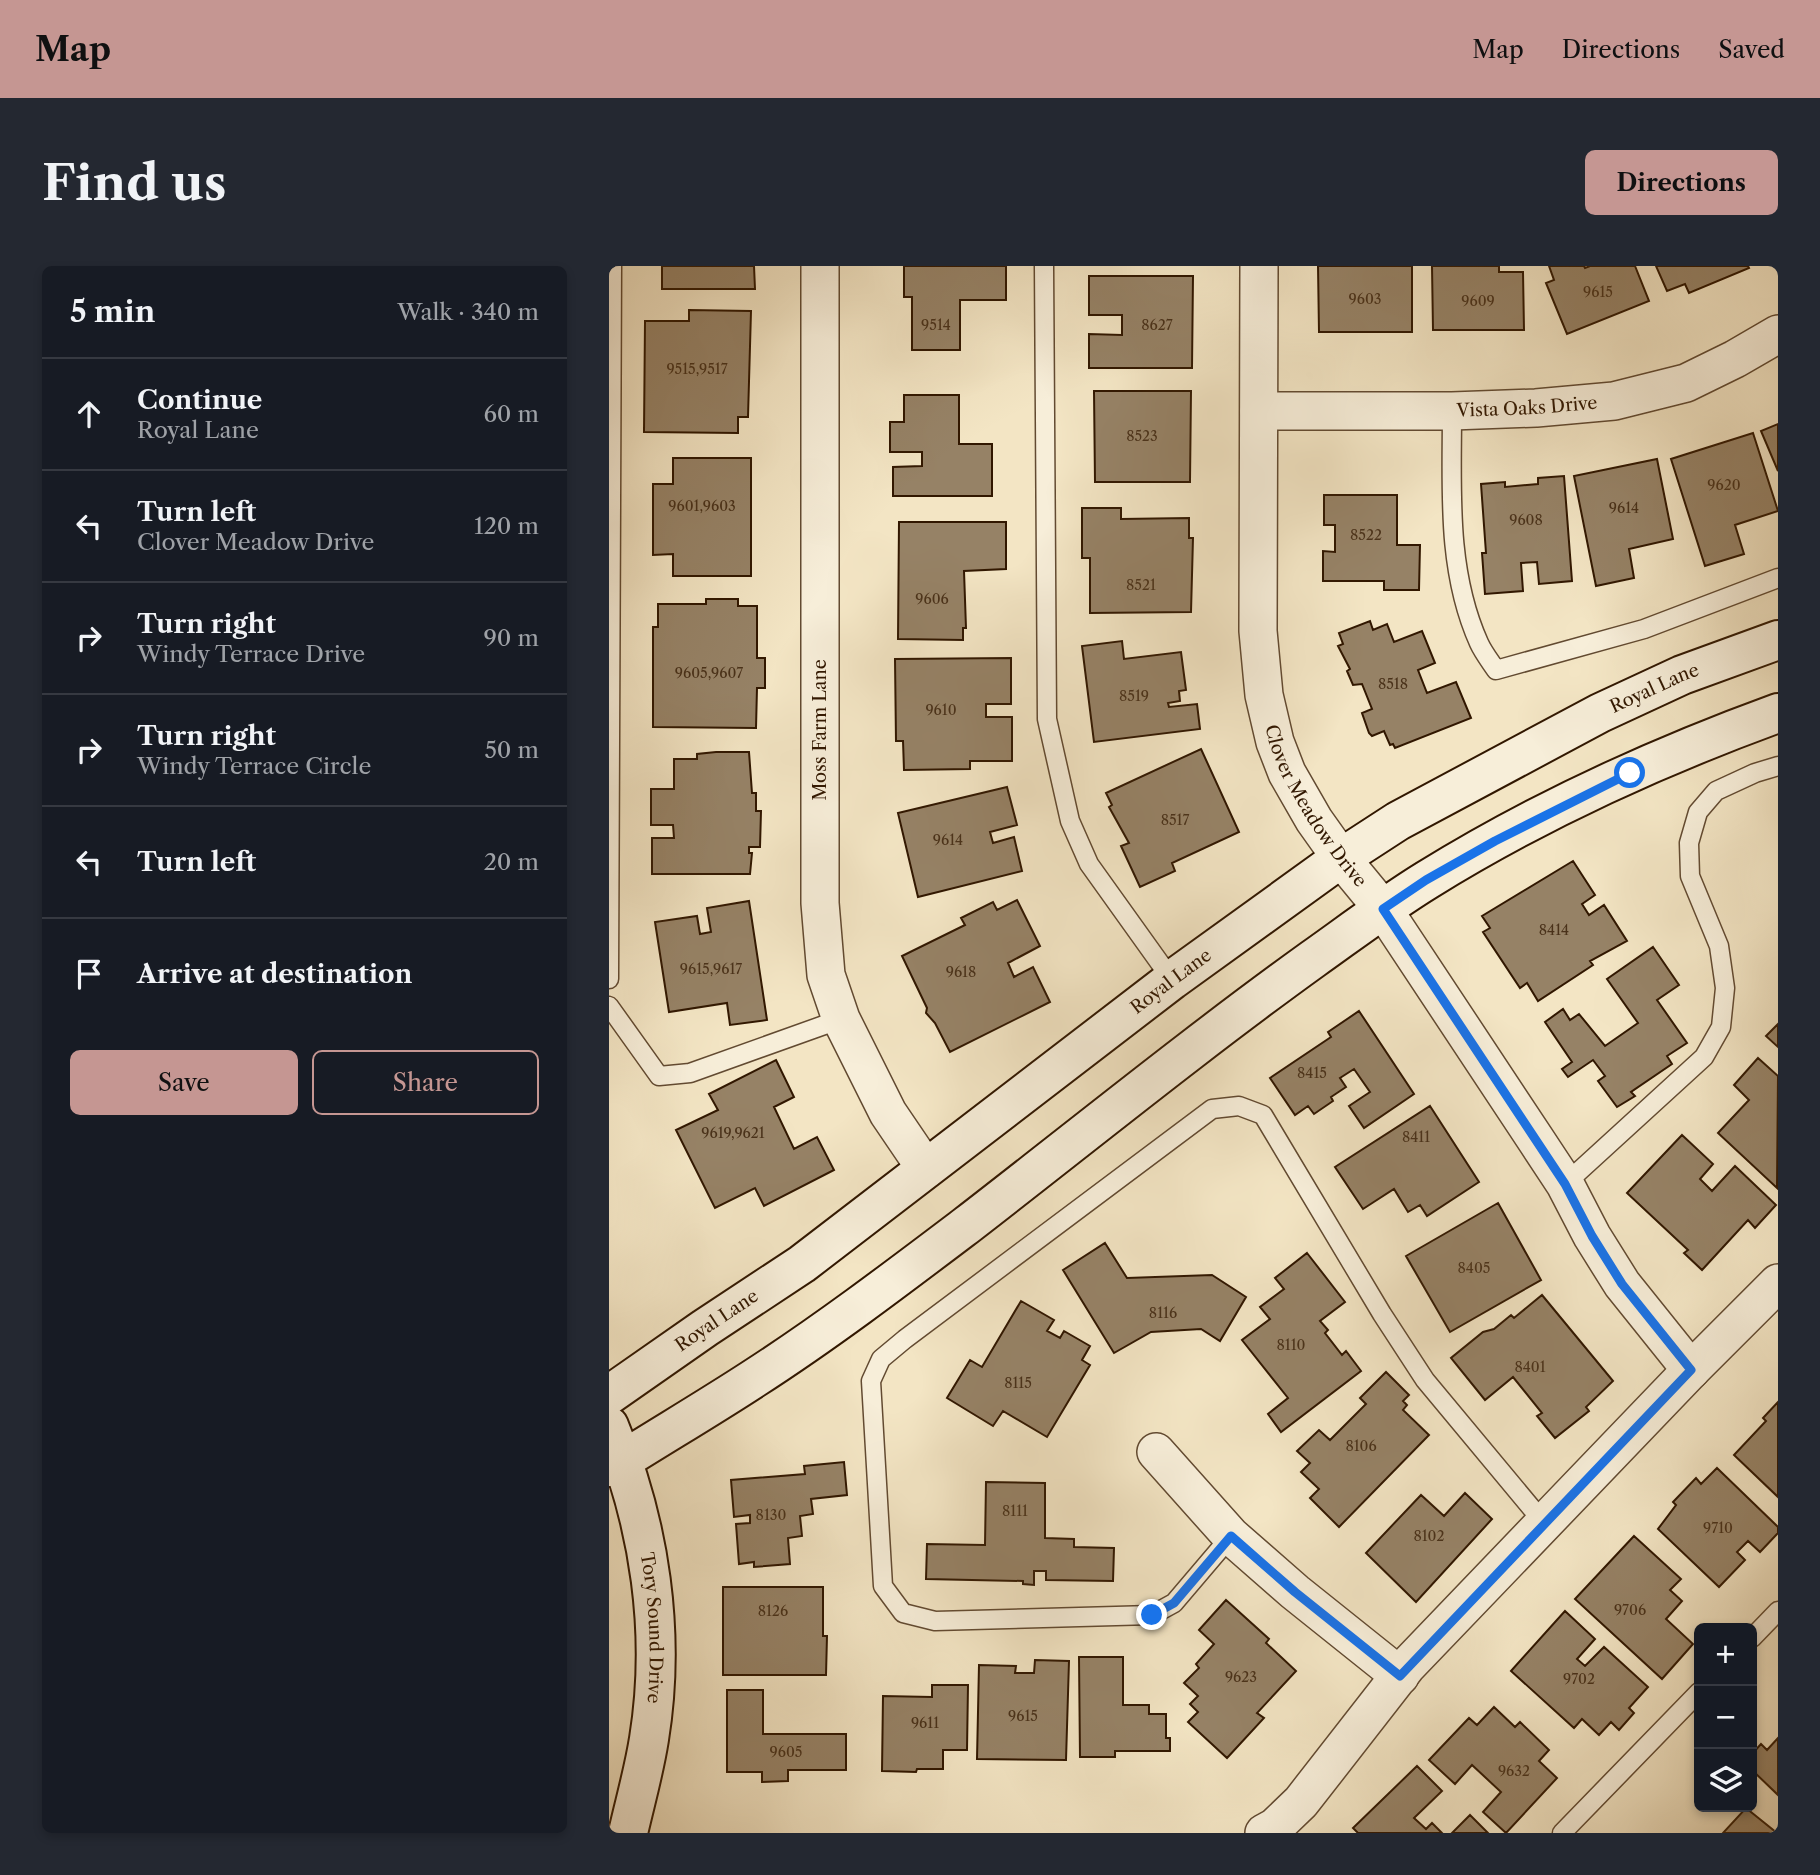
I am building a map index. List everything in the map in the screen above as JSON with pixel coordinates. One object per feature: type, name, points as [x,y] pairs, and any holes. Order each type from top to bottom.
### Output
[{"type":"main road","name":"Royal Lane","points":[[609,1395],[801,1264],[1172,980],[1341,858],[1398,821],[1601,713],[1682,675],[1778,640]]},
{"type":"main road","points":[[616,1464],[822,1332],[965,1226],[1261,996],[1426,880],[1495,841],[1630,773],[1719,734],[1778,713]]},
{"type":"main road","name":"Tory Sound Drive","points":[[609,1426],[616,1464],[647,1550],[654,1606],[656,1670],[649,1739],[628,1833]]},
{"type":"street","name":"Moss Farm Lane","points":[[820,266],[820,903],[826,975],[842,1019],[888,1113],[926,1169]]},
{"type":"street","name":"Clover Meadow Drive","points":[[1259,266],[1258,631],[1264,695],[1275,742],[1286,773],[1341,858],[1383,909],[1565,1184],[1592,1236],[1622,1284],[1691,1370]]},
{"type":"street","name":"Vista Oaks Drive","points":[[1259,411],[1453,411],[1536,408],[1614,401],[1686,383],[1778,334]]},
{"type":"street","points":[[1264,1833],[1275,1827],[1301,1802],[1400,1676],[1691,1370],[1778,1283]]},
{"type":"street","points":[[1156,1452],[1231,1536],[1295,1592],[1400,1676]]},
{"type":"lane","points":[[609,979],[613,266]]},
{"type":"lane","points":[[1044,266],[1047,719],[1070,821],[1089,864],[1172,980]]},
{"type":"lane","points":[[1453,411],[1451,520],[1461,590],[1479,644],[1496,670],[1644,629],[1778,578]]},
{"type":"lane","points":[[1565,1184],[1704,1057],[1721,1027],[1725,988],[1719,946],[1690,876],[1689,843],[1698,812],[1716,791],[1755,772],[1778,766]]},
{"type":"lane","points":[[609,1006],[659,1076],[690,1073],[842,1019]]},
{"type":"lane","points":[[1231,1536],[1174,1603],[1152,1615],[936,1621],[903,1613],[883,1586],[871,1381],[881,1359],[905,1339],[1212,1109],[1239,1106],[1263,1115],[1382,1314],[1425,1380],[1544,1523]]},
{"type":"lane","points":[[1757,1633],[1778,1611]]},
{"type":"lane","points":[[1562,1833],[1694,1697]]},
{"type":"building","points":[[662,266],[754,266],[755,289],[662,289]]},
{"type":"building","points":[[904,266],[1006,266],[1006,300],[960,300],[960,350],[912,350],[912,297],[904,297]]},
{"type":"building","points":[[1318,266],[1412,266],[1412,332],[1319,332]]},
{"type":"building","points":[[1432,266],[1499,266],[1499,272],[1523,272],[1524,330],[1433,330]]},
{"type":"building","points":[[1549,266],[1635,266],[1649,301],[1567,334],[1546,283],[1554,280]]},
{"type":"building","points":[[1656,266],[1749,268],[1689,293],[1685,284],[1667,291]]},
{"type":"building","points":[[1089,276],[1193,276],[1192,368],[1089,368],[1089,334],[1122,335],[1122,315],[1089,315]]},
{"type":"building","points":[[689,310],[751,311],[748,417],[738,417],[738,433],[644,432],[645,321],[689,321]]},
{"type":"building","points":[[1094,391],[1191,391],[1190,482],[1095,482]]},
{"type":"building","points":[[904,395],[959,395],[959,444],[992,444],[992,496],[893,496],[893,467],[922,466],[922,452],[890,452],[890,422],[904,422]]},
{"type":"building","points":[[1778,424],[1778,471],[1761,431]]},
{"type":"building","points":[[1753,433],[1778,511],[1735,525],[1744,554],[1705,566],[1671,459]]},
{"type":"building","points":[[673,458],[751,458],[751,576],[673,576],[673,554],[653,555],[653,484],[673,484]]},
{"type":"building","points":[[1657,459],[1673,539],[1629,549],[1634,578],[1596,586],[1574,476]]},
{"type":"building","points":[[1564,476],[1572,581],[1539,584],[1537,562],[1521,563],[1523,591],[1485,594],[1482,553],[1486,553],[1481,484],[1505,482],[1505,487],[1538,484],[1538,478]]},
{"type":"building","points":[[1324,495],[1397,495],[1397,545],[1420,545],[1419,590],[1384,590],[1384,581],[1323,581],[1323,551],[1335,552],[1335,525],[1324,525]]},
{"type":"building","points":[[1082,508],[1121,508],[1121,519],[1189,518],[1189,538],[1193,538],[1191,612],[1090,613],[1090,558],[1082,558]]},
{"type":"building","points":[[899,522],[1006,522],[1006,569],[964,571],[966,628],[963,628],[963,640],[898,639]]},
{"type":"building","points":[[706,599],[738,599],[738,606],[757,606],[757,658],[765,658],[765,688],[757,688],[756,728],[653,727],[653,627],[658,627],[658,604],[706,604]]},
{"type":"building","points":[[1370,621],[1373,630],[1387,624],[1394,642],[1422,631],[1435,663],[1418,670],[1427,693],[1456,682],[1471,718],[1395,748],[1393,744],[1390,745],[1384,731],[1372,736],[1362,713],[1372,709],[1362,684],[1353,685],[1347,671],[1350,669],[1338,646],[1343,644],[1339,633]]},
{"type":"building","points":[[1122,641],[1124,659],[1181,652],[1186,690],[1179,691],[1180,701],[1168,703],[1169,707],[1197,704],[1200,729],[1094,742],[1082,646]]},
{"type":"building","points":[[1011,658],[1011,704],[986,704],[986,717],[1012,717],[1012,761],[970,761],[970,769],[904,770],[903,741],[896,741],[895,659]]},
{"type":"building","points":[[1201,749],[1239,832],[1172,863],[1175,871],[1140,887],[1121,846],[1129,843],[1109,807],[1112,805],[1106,793]]},
{"type":"building","points":[[749,752],[752,793],[756,793],[756,811],[761,811],[760,847],[749,847],[749,853],[752,853],[750,874],[652,874],[652,838],[674,838],[673,825],[651,825],[651,789],[674,789],[674,759],[697,759],[697,754]]},
{"type":"building","points":[[1007,787],[1017,825],[990,832],[993,843],[1014,837],[1022,871],[918,897],[898,813]]},
{"type":"building","points":[[1573,861],[1595,895],[1582,904],[1589,915],[1604,905],[1627,941],[1590,961],[1593,965],[1538,1001],[1527,983],[1520,988],[1483,932],[1490,928],[1482,916]]},
{"type":"building","points":[[1017,900],[1040,946],[1008,963],[1014,977],[1033,967],[1050,1002],[950,1052],[935,1023],[926,1013],[927,1008],[902,956],[965,925],[961,918],[993,902],[997,910]]},
{"type":"building","points":[[749,901],[767,1020],[730,1025],[727,1003],[669,1012],[655,922],[697,916],[700,934],[711,932],[707,908]]},
{"type":"building","points":[[1653,947],[1679,985],[1657,1000],[1687,1043],[1667,1056],[1672,1064],[1631,1092],[1635,1096],[1617,1107],[1598,1081],[1605,1076],[1593,1060],[1568,1077],[1562,1069],[1572,1062],[1545,1022],[1563,1009],[1570,1020],[1579,1014],[1605,1046],[1638,1023],[1607,979]]},
{"type":"building","points":[[1359,1011],[1414,1094],[1364,1128],[1349,1106],[1370,1092],[1354,1069],[1340,1078],[1346,1087],[1331,1097],[1333,1101],[1314,1114],[1308,1106],[1295,1115],[1270,1078],[1331,1037],[1328,1032]]},
{"type":"building","points":[[1778,1024],[1778,1047],[1766,1036]]},
{"type":"building","points":[[1758,1058],[1778,1076],[1777,1188],[1718,1133],[1749,1100],[1734,1085]]},
{"type":"building","points":[[776,1060],[794,1097],[774,1107],[794,1149],[817,1137],[834,1170],[764,1206],[755,1188],[715,1208],[676,1130],[718,1110],[709,1094]]},
{"type":"building","points":[[1430,1106],[1479,1182],[1427,1216],[1420,1205],[1408,1212],[1394,1189],[1363,1209],[1335,1167]]},
{"type":"building","points":[[1682,1135],[1713,1164],[1700,1179],[1712,1191],[1735,1166],[1776,1205],[1755,1228],[1748,1220],[1702,1270],[1684,1253],[1688,1250],[1627,1193]]},
{"type":"building","points":[[1498,1203],[1541,1280],[1450,1332],[1406,1256]]},
{"type":"building","points":[[1105,1243],[1127,1278],[1212,1275],[1246,1297],[1220,1341],[1201,1329],[1151,1332],[1114,1353],[1063,1270]]},
{"type":"building","points":[[1307,1253],[1345,1302],[1320,1321],[1328,1330],[1325,1333],[1342,1355],[1346,1351],[1361,1371],[1281,1432],[1268,1414],[1288,1398],[1242,1340],[1270,1319],[1260,1307],[1284,1289],[1275,1278]]},
{"type":"building","points":[[1542,1295],[1613,1381],[1586,1407],[1589,1411],[1555,1438],[1537,1416],[1542,1413],[1513,1377],[1485,1400],[1451,1358],[1483,1332],[1494,1329],[1511,1315],[1514,1318]]},
{"type":"building","points":[[1021,1301],[1054,1320],[1047,1331],[1060,1338],[1064,1331],[1090,1346],[1082,1360],[1090,1365],[1047,1437],[1003,1411],[993,1426],[947,1398],[970,1360],[982,1367]]},
{"type":"building","points":[[1386,1372],[1409,1395],[1403,1401],[1407,1405],[1403,1410],[1429,1435],[1339,1527],[1310,1498],[1319,1489],[1301,1472],[1310,1463],[1297,1451],[1319,1430],[1330,1440],[1366,1404],[1360,1398]]},
{"type":"building","points":[[1778,1402],[1778,1497],[1734,1455],[1766,1421],[1763,1418]]},
{"type":"building","points":[[844,1462],[847,1495],[811,1499],[813,1514],[800,1516],[802,1536],[788,1538],[790,1564],[754,1567],[754,1562],[739,1564],[736,1524],[750,1523],[750,1515],[734,1517],[731,1480],[805,1474],[804,1466]]},
{"type":"building","points":[[1717,1468],[1778,1527],[1778,1533],[1760,1552],[1748,1541],[1737,1552],[1745,1560],[1719,1587],[1658,1529],[1676,1505],[1673,1502],[1696,1478],[1701,1484]]},
{"type":"building","points":[[986,1482],[1045,1483],[1045,1538],[1074,1539],[1074,1547],[1114,1548],[1113,1581],[1046,1580],[1046,1571],[1034,1571],[1034,1585],[1023,1584],[1023,1581],[926,1579],[927,1544],[985,1545]]},
{"type":"building","points":[[1465,1493],[1492,1519],[1416,1602],[1366,1553],[1421,1495],[1444,1516]]},
{"type":"building","points":[[1634,1536],[1681,1579],[1670,1590],[1682,1601],[1666,1619],[1693,1644],[1662,1679],[1575,1599]]},
{"type":"building","points":[[723,1587],[823,1587],[823,1636],[827,1636],[826,1675],[723,1675]]},
{"type":"building","points":[[1226,1600],[1269,1639],[1266,1643],[1296,1671],[1257,1713],[1264,1718],[1227,1758],[1188,1722],[1198,1712],[1190,1704],[1198,1696],[1184,1683],[1199,1668],[1196,1664],[1214,1644],[1199,1630]]},
{"type":"building","points":[[1565,1611],[1595,1639],[1577,1659],[1585,1666],[1604,1647],[1648,1687],[1629,1708],[1634,1713],[1619,1730],[1611,1722],[1599,1735],[1582,1719],[1574,1728],[1511,1671]]},
{"type":"building","points":[[1079,1657],[1123,1657],[1123,1705],[1149,1705],[1149,1714],[1166,1714],[1166,1738],[1170,1738],[1170,1751],[1115,1751],[1115,1757],[1080,1757]]},
{"type":"building","points":[[1035,1660],[1069,1661],[1066,1760],[977,1759],[979,1665],[1016,1666],[1015,1673],[1034,1673]]},
{"type":"building","points":[[932,1685],[968,1685],[967,1750],[943,1750],[943,1769],[917,1769],[916,1772],[882,1771],[883,1696],[932,1697]]},
{"type":"building","points":[[727,1690],[763,1690],[763,1734],[846,1734],[846,1770],[788,1770],[788,1781],[762,1782],[762,1772],[727,1772]]},
{"type":"building","points":[[1494,1707],[1515,1727],[1520,1722],[1549,1750],[1539,1761],[1557,1778],[1506,1833],[1483,1812],[1501,1792],[1472,1765],[1455,1784],[1429,1760],[1469,1718],[1477,1725]]},
{"type":"building","points":[[1778,1738],[1778,1795],[1757,1775],[1757,1748],[1761,1744],[1767,1750]]},
{"type":"building","points":[[1417,1766],[1442,1791],[1414,1818],[1426,1829],[1432,1823],[1442,1833],[1358,1833],[1353,1828]]},
{"type":"building","points":[[1742,1812],[1751,1812],[1777,1833],[1723,1833]]},
{"type":"building","points":[[1470,1815],[1488,1833],[1452,1833]]},
{"type":"route","points":[[1152,1615],[1174,1603],[1231,1536],[1295,1592],[1400,1676],[1691,1370],[1622,1284],[1592,1236],[1565,1184],[1383,909],[1426,880],[1495,841],[1630,773]]}]
